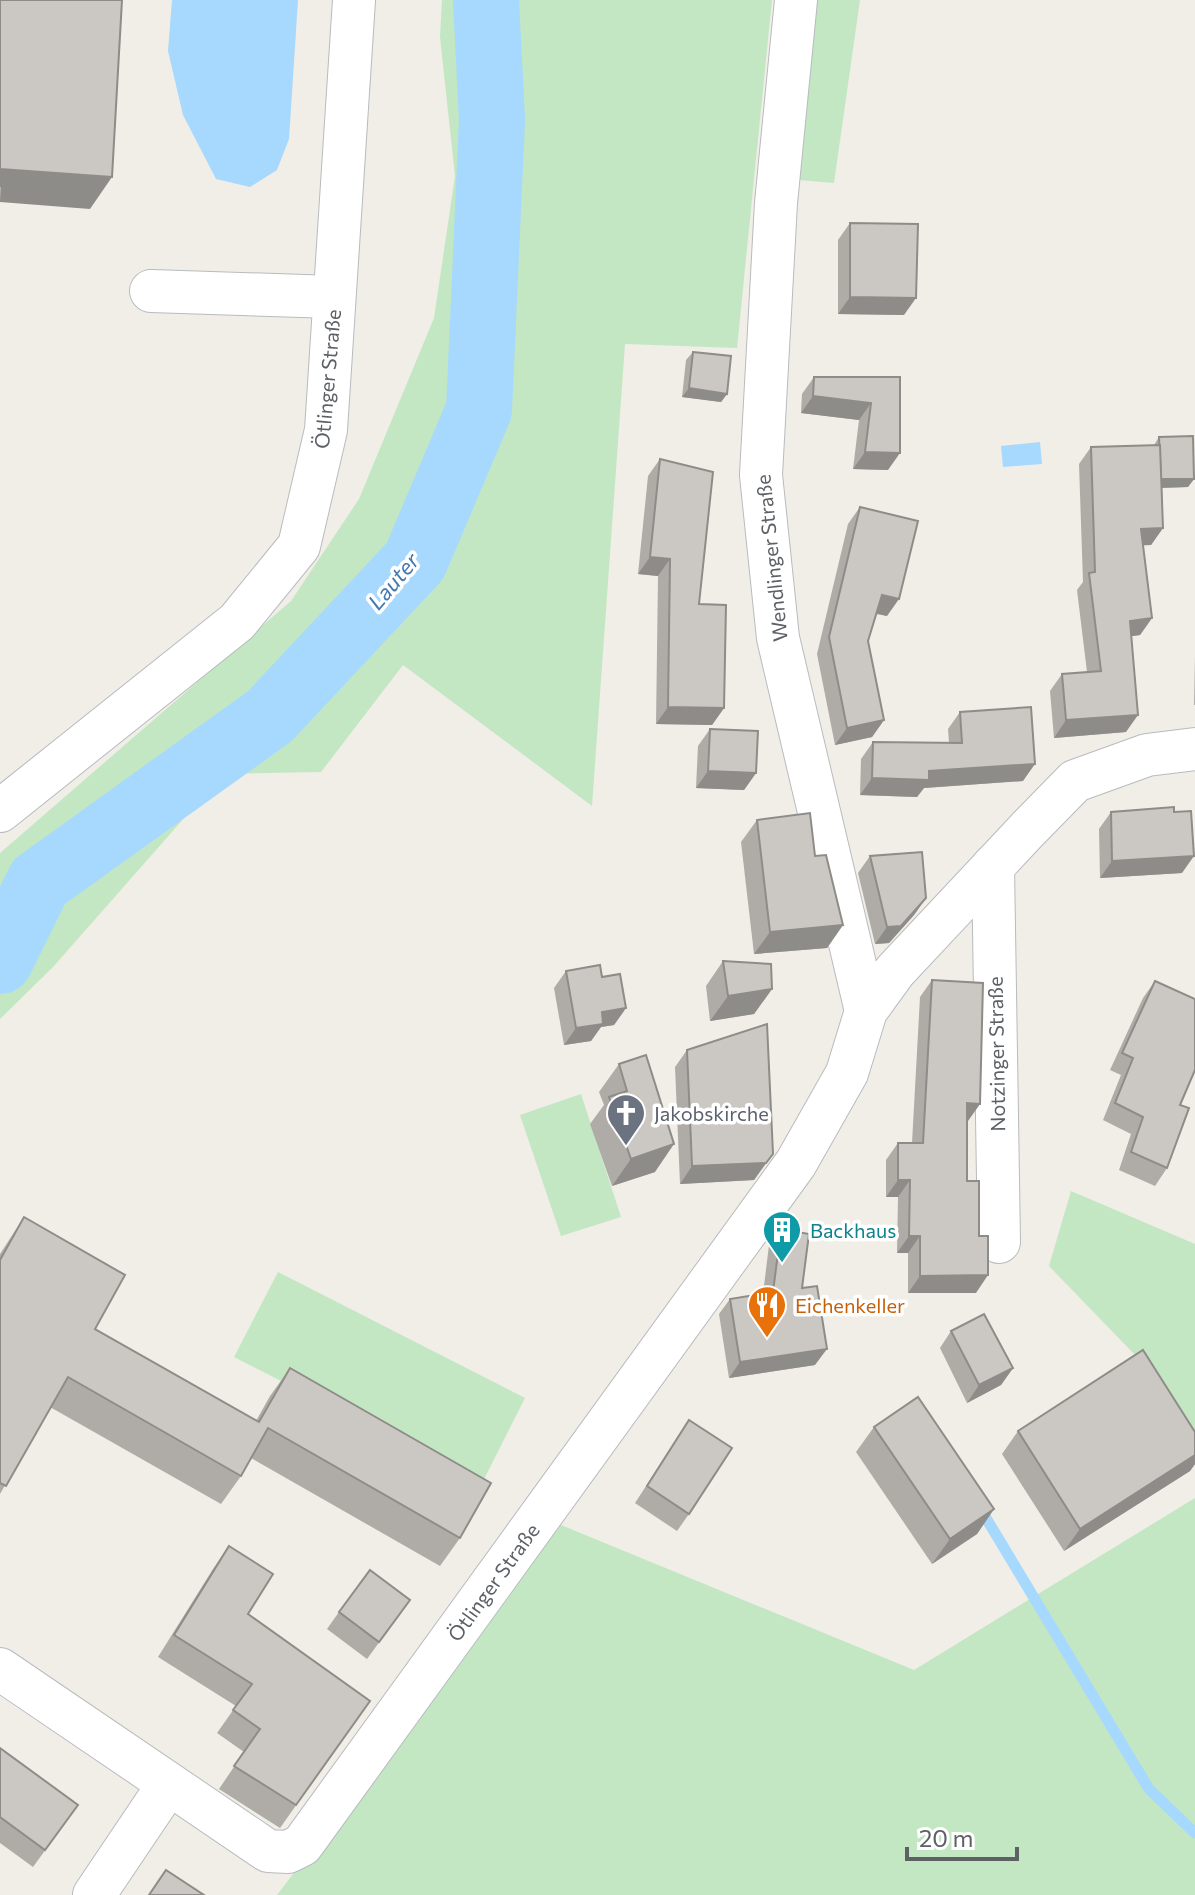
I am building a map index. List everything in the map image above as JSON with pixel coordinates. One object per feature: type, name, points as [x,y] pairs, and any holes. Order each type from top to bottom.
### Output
[{"type":"street","name":"Ötlinger Straße","points":[[0,811],[237,622],[299,546],[326,430],[354,0]]},
{"type":"street","name":"Wendlinger Straße","points":[[796,0],[776,203],[761,475],[778,638],[866,1011]]},
{"type":"street","points":[[151,291],[334,297]]},
{"type":"street","points":[[866,1011],[895,971],[1075,781],[1147,755],[1195,749]]},
{"type":"street","name":"Notzinger Straße","points":[[993,866],[999,1242]]},
{"type":"street","name":"Ötlinger Straße","points":[[0,1669],[268,1851],[288,1852],[302,1845],[796,1163],[847,1073],[866,1011]]},
{"type":"street","points":[[94,1895],[168,1785]]},
{"type":"green space","points":[[442,0],[772,0],[737,348],[625,344],[592,806],[403,665],[321,772],[223,774],[53,967],[0,1019],[0,853],[291,601],[359,499],[434,318],[455,176],[440,37]]},
{"type":"green space","points":[[804,0],[860,0],[834,183],[787,179]]},
{"type":"green space","points":[[581,1094],[621,1217],[561,1236],[520,1115]]},
{"type":"green space","points":[[1071,1191],[1195,1244],[1195,1453],[1137,1357],[1049,1266]]},
{"type":"green space","points":[[278,1272],[525,1398],[482,1483],[234,1357]]},
{"type":"green space","points":[[1195,1498],[1195,1895],[277,1895],[561,1525],[914,1670]]},
{"type":"water","points":[[172,0],[298,0],[289,139],[277,170],[250,187],[216,179],[183,115],[168,51]]},
{"type":"water","points":[[1040,442],[1042,464],[1003,467],[1001,446]]},
{"type":"building","points":[[0,0],[122,0],[112,177],[1,169],[0,187]]},
{"type":"building","points":[[850,223],[918,224],[916,298],[850,297]]},
{"type":"building","points":[[693,352],[731,356],[727,394],[689,388]]},
{"type":"building","points":[[814,377],[900,377],[900,453],[865,452],[871,403],[813,396]]},
{"type":"building","points":[[1193,436],[1194,479],[1161,479],[1159,437]]},
{"type":"building","points":[[1160,445],[1163,528],[1141,529],[1152,618],[1130,621],[1138,715],[1066,720],[1062,674],[1101,671],[1089,573],[1095,572],[1091,447]]},
{"type":"building","points":[[660,459],[713,472],[699,604],[726,605],[724,708],[668,707],[670,559],[650,557]]},
{"type":"building","points":[[860,507],[918,521],[899,599],[882,595],[868,641],[884,720],[847,728],[829,637]]},
{"type":"building","points":[[1031,707],[1035,764],[929,771],[929,780],[872,778],[873,742],[962,743],[960,712]]},
{"type":"building","points":[[710,729],[758,731],[756,773],[708,771]]},
{"type":"building","points":[[1174,807],[1174,812],[1191,811],[1194,856],[1112,861],[1111,812]]},
{"type":"building","points":[[810,813],[815,856],[826,855],[843,925],[770,932],[757,820]]},
{"type":"building","points":[[922,852],[926,898],[901,926],[887,927],[870,856]]},
{"type":"building","points":[[723,961],[771,964],[772,989],[728,996]]},
{"type":"building","points":[[600,965],[602,977],[620,974],[626,1008],[602,1012],[603,1024],[576,1028],[566,971]]},
{"type":"building","points":[[932,980],[983,983],[980,1104],[967,1103],[967,1181],[979,1181],[979,1236],[988,1236],[988,1275],[920,1276],[920,1236],[909,1236],[910,1180],[898,1180],[898,1143],[923,1143]]},
{"type":"building","points":[[1155,981],[1195,999],[1195,1070],[1180,1105],[1189,1108],[1167,1168],[1131,1152],[1143,1117],[1115,1103],[1133,1058],[1122,1053]]},
{"type":"building","points":[[767,1024],[773,1154],[766,1163],[692,1166],[687,1050]]},
{"type":"building","points":[[646,1055],[674,1144],[631,1159],[609,1097],[627,1091],[619,1064]]},
{"type":"building","points":[[24,1217],[125,1275],[95,1329],[259,1422],[290,1368],[491,1483],[460,1538],[268,1428],[241,1476],[68,1377],[6,1486],[0,1483],[0,1260]]},
{"type":"building","points":[[781,1229],[809,1234],[802,1288],[817,1286],[827,1349],[740,1362],[730,1299],[773,1292]]},
{"type":"building","points":[[984,1314],[1013,1368],[979,1385],[951,1331]]},
{"type":"building","points":[[1143,1350],[1195,1432],[1195,1455],[1080,1529],[1018,1431]]},
{"type":"building","points":[[918,1397],[994,1509],[950,1539],[874,1427]]},
{"type":"building","points":[[689,1420],[732,1448],[689,1514],[647,1486]]},
{"type":"building","points":[[229,1546],[273,1574],[248,1614],[370,1701],[296,1805],[234,1766],[260,1729],[233,1710],[252,1684],[174,1635]]},
{"type":"building","points":[[370,1570],[410,1600],[379,1642],[339,1612]]},
{"type":"building","points":[[0,1748],[78,1805],[45,1850],[0,1817]]},
{"type":"building","points":[[166,1870],[204,1895],[149,1895]]},
{"type":"waterway","name":"Lauter","points":[[0,961],[39,882],[270,716],[415,561],[479,410],[492,120],[486,0]]},
{"type":"waterway","points":[[980,1508],[1149,1789],[1195,1833]]},
{"type":"place","name":"Jakobskirche","points":[[626,1147]]},
{"type":"place","name":"Backhaus","points":[[782,1264]]},
{"type":"place","name":"Eichenkeller","points":[[767,1339]]}]
